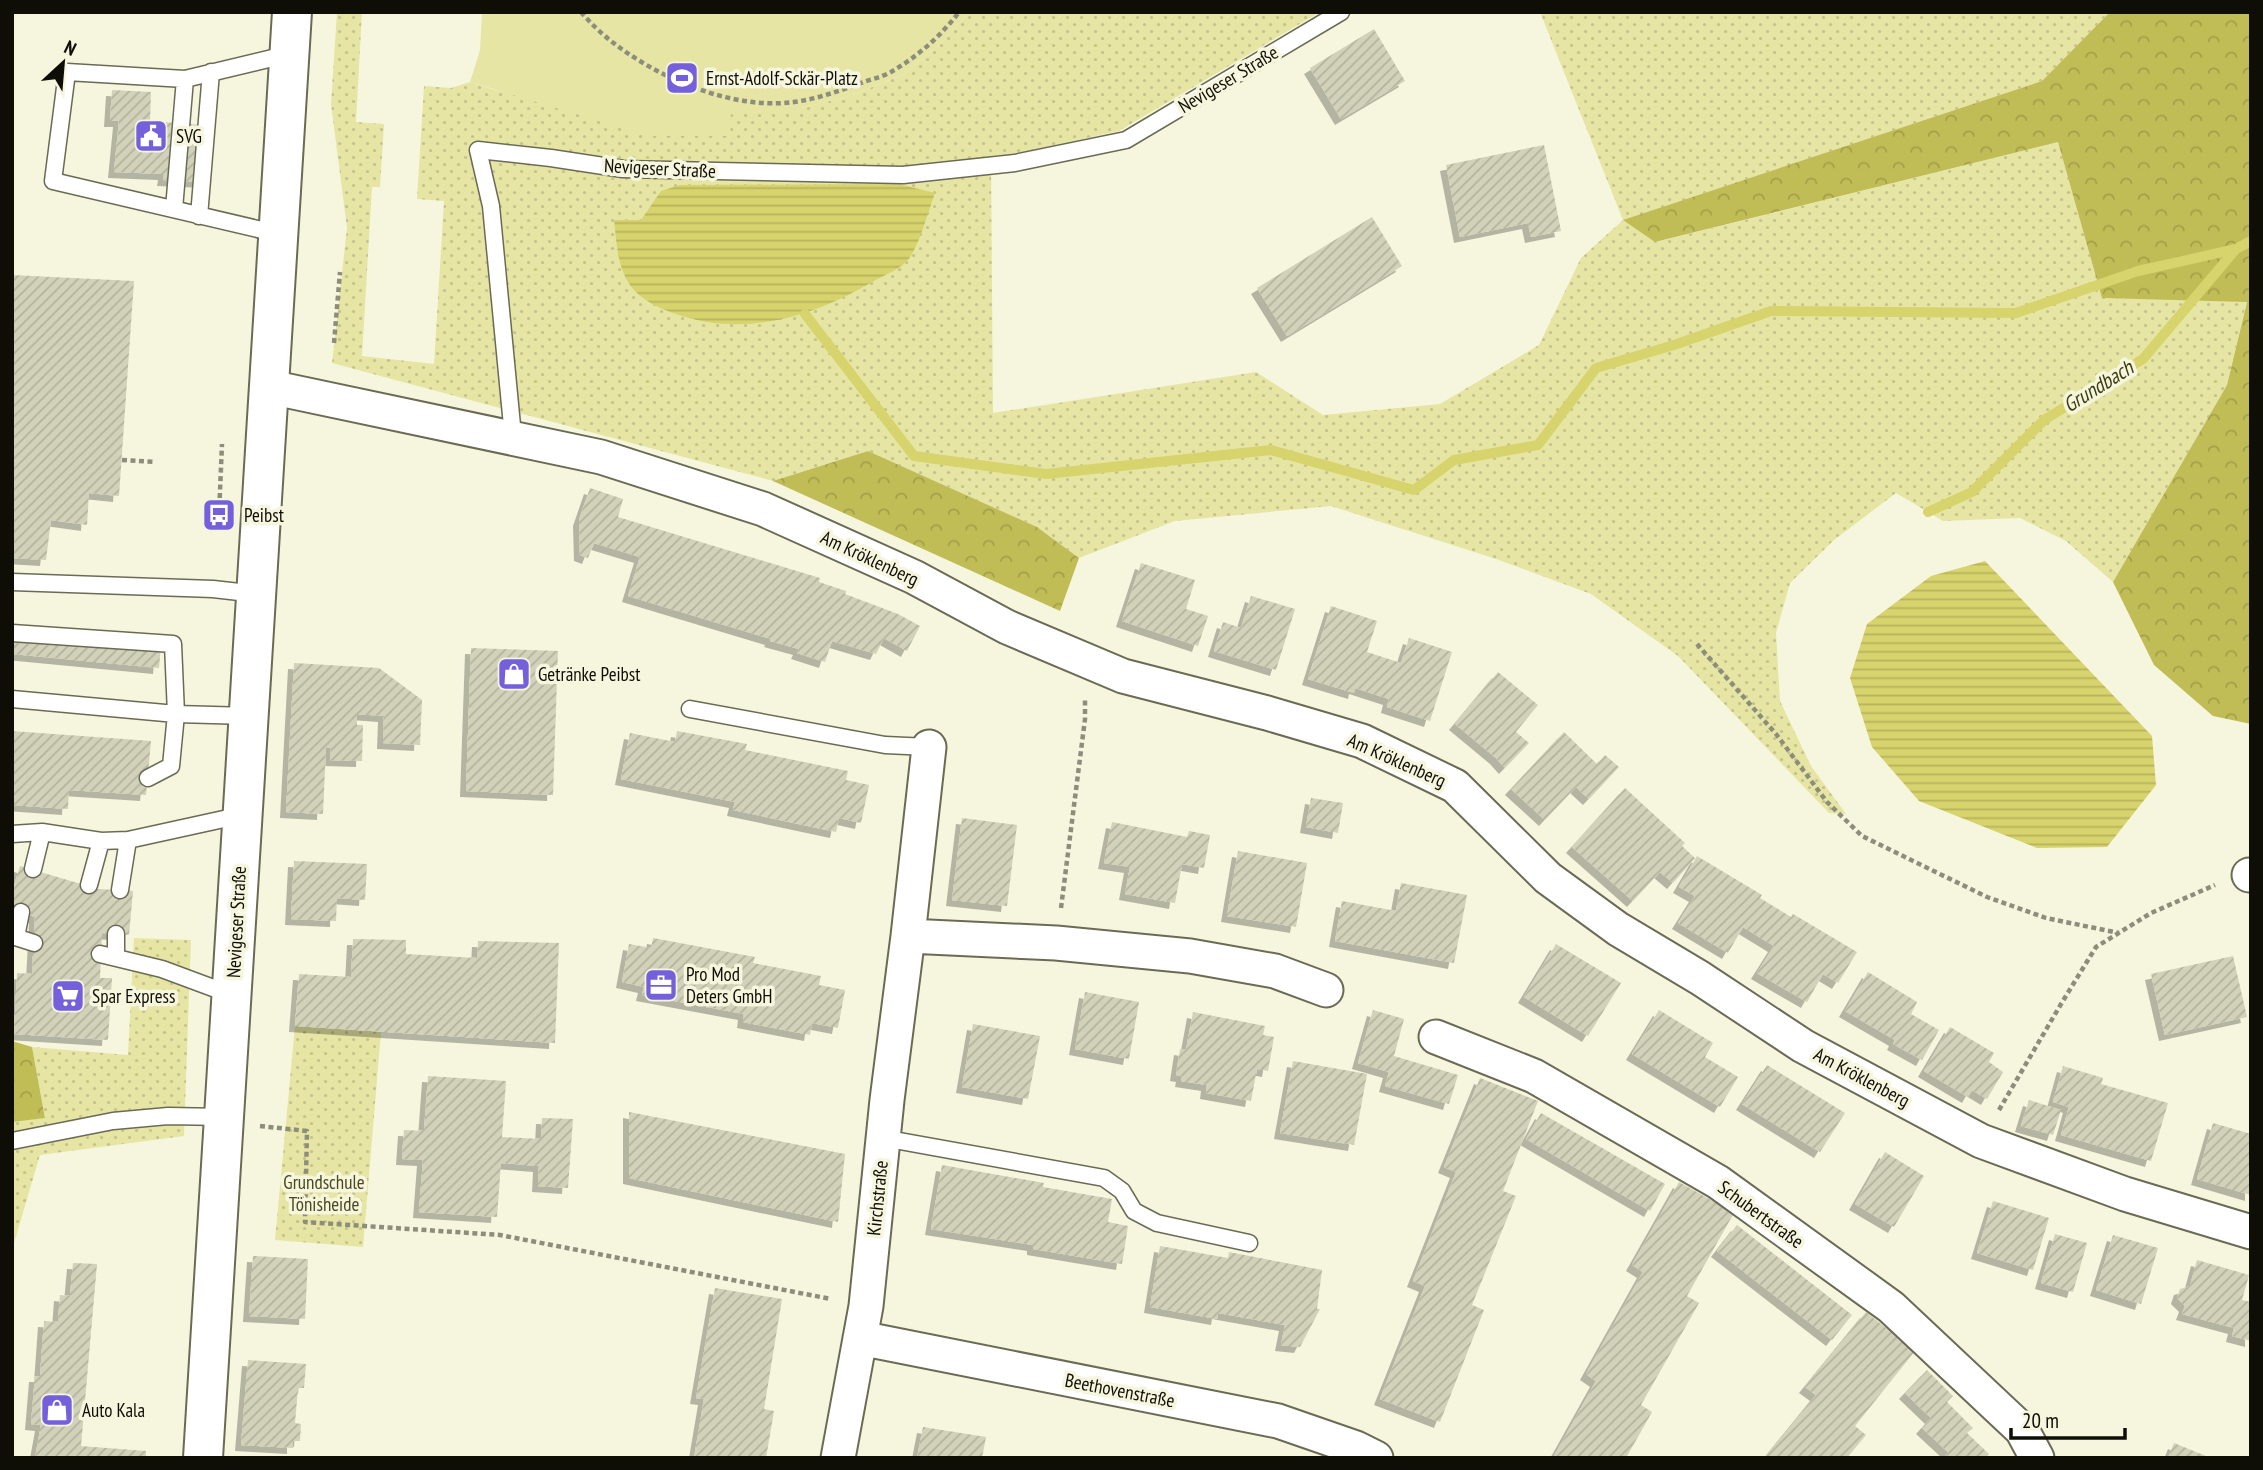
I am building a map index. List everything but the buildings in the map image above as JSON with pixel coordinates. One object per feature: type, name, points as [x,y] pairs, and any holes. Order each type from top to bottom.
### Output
[{"type":"main road","name":"Nevigeser Straße","points":[[203,1458],[292,12]]},
{"type":"street","points":[[270,387],[513,436]]},
{"type":"street","name":"Am Kröklenberg","points":[[513,436],[601,457],[763,509],[914,577],[1007,627],[1123,677],[1267,713],[1362,741],[1455,786],[1548,878],[1618,929],[1700,978],[1803,1046],[1981,1141],[2124,1194],[2251,1232]]},
{"type":"street","name":"Kirchstraße","points":[[838,1458],[866,1306],[929,747]]},
{"type":"street","points":[[908,936],[1056,943],[1203,958],[1275,971],[1326,990]]},
{"type":"street","name":"Schubertstraße","points":[[1436,1037],[1534,1076],[1718,1182],[1891,1307],[2022,1430],[2037,1458]]},
{"type":"street","name":"Beethovenstraße","points":[[860,1338],[1278,1422],[1356,1448],[1376,1458]]},
{"type":"lane","name":"Nevigeser Straße","points":[[513,436],[491,206],[478,150],[623,169],[651,170],[903,175],[1015,163],[1126,140],[1341,12]]},
{"type":"lane","points":[[279,234],[53,181],[67,72],[185,79],[289,54]]},
{"type":"lane","points":[[200,216],[211,72]]},
{"type":"lane","points":[[174,209],[185,79]]},
{"type":"lane","points":[[12,582],[257,593]]},
{"type":"lane","points":[[12,633],[173,644],[176,714],[171,766],[148,778]]},
{"type":"lane","points":[[12,699],[176,714],[249,716]]},
{"type":"lane","points":[[690,709],[885,744],[929,747]]},
{"type":"lane","points":[[12,834],[42,832],[101,841],[128,840],[242,814]]},
{"type":"lane","points":[[33,869],[42,832]]},
{"type":"lane","points":[[120,890],[128,840]]},
{"type":"lane","points":[[89,886],[101,841]]},
{"type":"lane","points":[[22,912],[14,936],[34,943]]},
{"type":"lane","points":[[116,934],[108,955],[162,969],[232,995]]},
{"type":"lane","points":[[12,1141],[113,1121],[168,1116],[224,1117]]},
{"type":"lane","points":[[883,1138],[1104,1178],[1122,1191],[1134,1211],[1157,1223],[1249,1243]]},
{"type":"path","points":[[581,12],[614,45],[654,72],[727,98],[768,103],[793,102],[829,95],[889,72],[931,42],[959,12]]},
{"type":"path","points":[[334,343],[340,272]]},
{"type":"path","points":[[219,515],[222,444]]},
{"type":"path","points":[[122,460],[155,462]]},
{"type":"path","points":[[1697,643],[1776,734],[1827,802],[1862,836],[1987,897],[2046,918],[2119,933]]},
{"type":"path","points":[[1056,943],[1084,719],[1085,659]]},
{"type":"path","points":[[2008,1094],[2096,947],[2151,913],[2228,879],[2250,875]]},
{"type":"path","points":[[256,1137],[257,1126],[307,1131],[305,1222],[500,1235],[866,1306]]},
{"type":"green space","points":[[337,12],[362,12],[356,122],[384,124],[380,187],[372,187],[362,356],[434,364],[444,201],[417,199],[424,86],[451,88],[470,82],[495,90],[730,136],[730,110],[793,110],[850,96],[904,74],[944,40],[969,12],[1320,12],[1119,131],[1018,153],[991,156],[993,413],[1256,372],[1323,415],[1440,404],[1539,345],[1581,258],[1623,220],[1540,12],[2110,12],[2042,81],[1624,220],[1656,242],[2058,142],[2102,298],[2247,301],[2227,385],[2113,582],[2066,541],[2020,518],[1943,521],[1896,493],[1834,540],[1790,583],[1776,633],[1780,701],[1811,766],[1846,814],[1829,813],[1678,656],[1591,594],[1496,559],[1331,506],[1175,521],[1079,558],[1037,527],[868,451],[773,481],[332,363],[347,228],[331,104]]},
{"type":"green space","name":"Ernst-Adolf-Sckär-Platz","points":[[482,12],[969,12],[944,40],[904,74],[850,96],[793,110],[731,110],[730,136],[650,136],[470,82],[480,50]]},
{"type":"green space","points":[[2110,12],[2251,12],[2251,724],[2213,716],[2154,665],[2113,582],[2227,385],[2247,302],[2102,298],[2058,142],[1655,242],[1623,220],[2042,81]]},
{"type":"green space","points":[[868,451],[1037,527],[1079,558],[1060,611],[773,481]]},
{"type":"green space","points":[[134,938],[191,940],[184,1136],[40,1155],[12,1250],[12,1122],[45,1117],[32,1047],[128,1055]]},
{"type":"green space","name":"Grundschule Tönisheide","points":[[295,1026],[381,1032],[363,1247],[275,1240]]},
{"type":"green space","points":[[12,1041],[32,1047],[45,1118],[12,1122]]},
{"type":"shaded area","points":[[899,184],[935,193],[919,240],[910,257],[899,268],[851,294],[802,314],[752,324],[702,321],[653,305],[634,290],[621,266],[614,220],[641,220],[661,191],[680,185]]},
{"type":"shaded area","points":[[1985,561],[2152,736],[2156,785],[2107,847],[2037,848],[1919,801],[1872,747],[1850,678],[1867,624],[1931,576]]},
{"type":"waterway","name":"Grundbach","points":[[1928,512],[1972,492],[2044,420],[2143,359],[2236,249],[2251,241]]},
{"type":"waterway","points":[[805,314],[914,456],[1046,474],[1271,450],[1414,490],[1454,460],[1538,445],[1596,368],[1674,345],[1771,311],[2016,313],[2138,271],[2236,249]]},
{"type":"place","name":"Ernst-Adolf-Sckär-Platz","points":[[682,78]]},
{"type":"place","name":"SVG","points":[[151,136]]},
{"type":"place","name":"Peibst","points":[[219,515]]},
{"type":"place","name":"Getränke Peibst","points":[[514,674]]},
{"type":"place","name":"Pro Mod Deters GmbH","points":[[661,985]]},
{"type":"place","name":"Spar Express","points":[[68,996]]},
{"type":"place","name":"Auto Kala","points":[[57,1410]]}]
